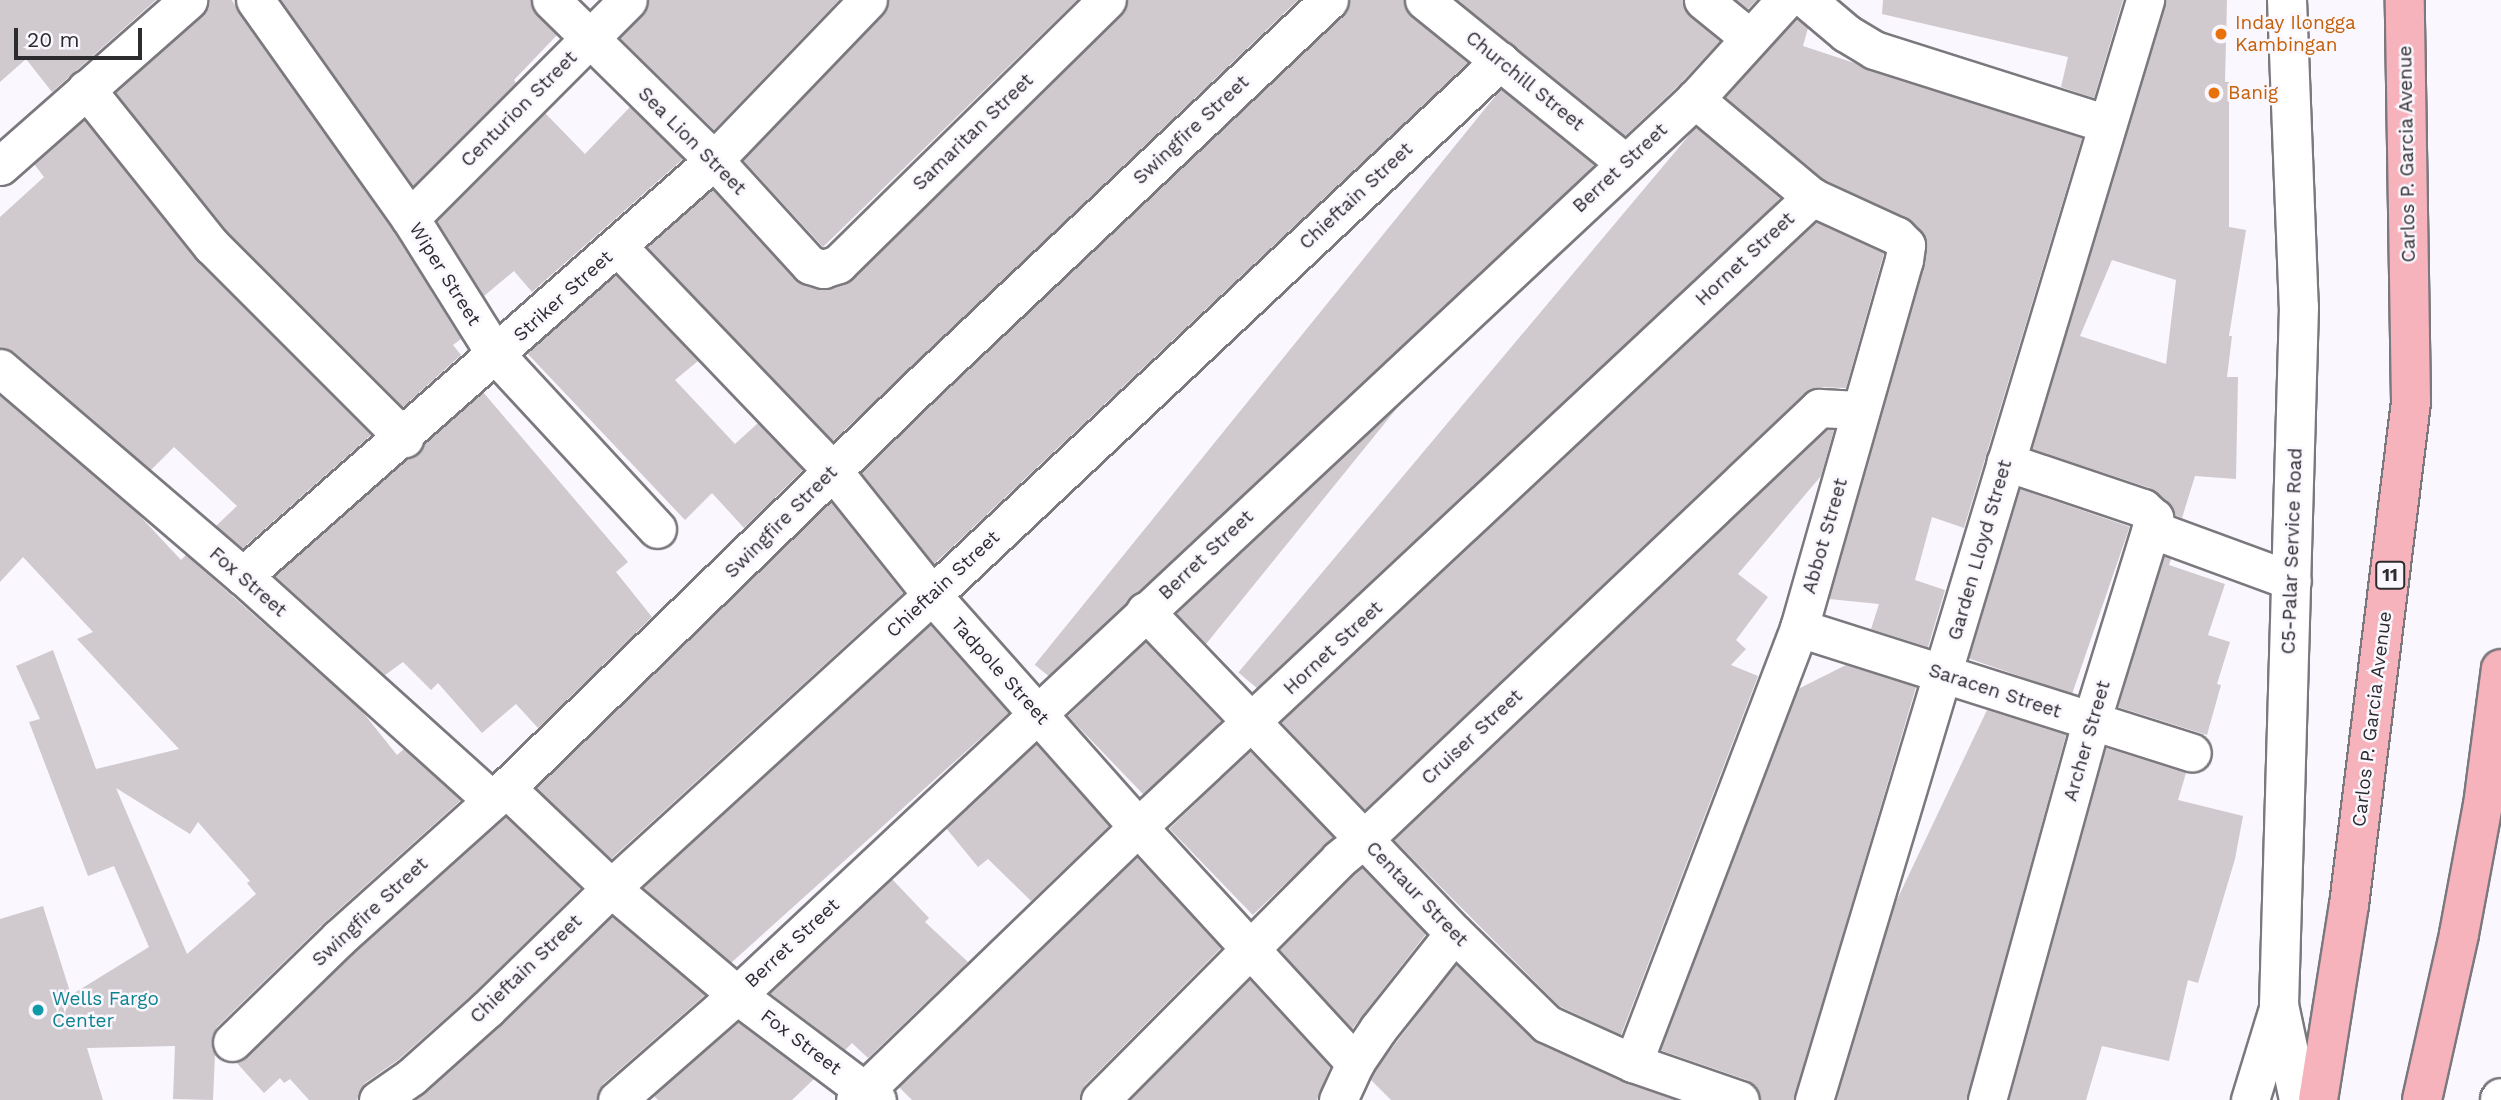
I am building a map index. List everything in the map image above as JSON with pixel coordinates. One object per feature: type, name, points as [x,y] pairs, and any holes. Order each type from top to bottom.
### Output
[{"type":"main road","name":"Carlos P. Garcia Avenue","points":[[2318,1100],[2349,905],[2411,402],[2405,0]]},
{"type":"main road","points":[[2422,1100],[2459,934],[2483,805],[2501,669]]},
{"type":"street","points":[[0,166],[188,0]]},
{"type":"street","name":"Wiper Street","points":[[255,0],[410,219],[496,355],[657,529]]},
{"type":"street","name":"Sea Lion Street","points":[[551,0],[714,160],[810,265],[823,269],[838,264]]},
{"type":"street","name":"Centurion Street","points":[[410,219],[628,0]]},
{"type":"street","name":"Striker Street","points":[[243,576],[404,438],[714,160],[868,0]]},
{"type":"street","name":"Samaritan Street","points":[[838,264],[1107,0]]},
{"type":"street","name":"Swingfire Street","points":[[232,1042],[339,938],[499,794],[833,471],[1329,0]]},
{"type":"street","name":"Churchill Street","points":[[1424,0],[1625,163]]},
{"type":"street","points":[[1703,0],[1750,38]]},
{"type":"street","name":"Berret Street","points":[[617,1100],[737,995],[1695,99],[1785,0]]},
{"type":"street","points":[[1807,0],[1846,33],[1874,50],[2107,124]]},
{"type":"street","name":"Garden Lloyd Street","points":[[1814,1100],[2145,0]]},
{"type":"street","name":"C5-Palar Service Road","points":[[2287,0],[2299,307],[2279,1005],[2299,1100]]},
{"type":"street","name":"Chieftain Street","points":[[378,1100],[411,1077],[487,1009],[611,888],[932,595],[1500,61]]},
{"type":"street","points":[[86,89],[212,246],[404,438]]},
{"type":"street","name":"Abbot Street","points":[[1633,1063],[1799,628],[1906,245],[1897,236],[1812,197],[1695,99]]},
{"type":"street","name":"Hornet Street","points":[[865,1097],[1138,827],[1812,197]]},
{"type":"street","name":"Tadpole Street","points":[[618,247],[833,471],[932,595],[1250,951],[1355,1063]]},
{"type":"street","name":"Fox Street","points":[[0,368],[737,995],[865,1097]]},
{"type":"street","name":"Cruiser Street","points":[[1100,1100],[1339,859],[1364,839],[1819,408],[1860,410]]},
{"type":"street","points":[[2006,462],[2143,508],[2154,518],[2151,529],[2292,581]]},
{"type":"street","name":"Archer Street","points":[[1987,1100],[2091,722],[2151,529]]},
{"type":"street","name":"Centaur Street","points":[[1145,611],[1454,933],[1547,1024],[1633,1063],[1720,1097]]},
{"type":"street","name":"Saracen Street","points":[[1799,628],[2192,753]]},
{"type":"street","points":[[1338,1100],[1355,1063],[1378,1029],[1454,933]]},
{"type":"street","points":[[2250,1100],[2279,1005]]},
{"type":"building","points":[[0,0],[156,0],[52,92],[26,59],[0,82]]},
{"type":"building","points":[[208,0],[232,0],[393,230],[461,339],[453,345],[461,355],[403,407],[228,232],[115,92],[202,16]]},
{"type":"building","points":[[281,0],[531,0],[536,14],[557,35],[514,80],[516,83],[413,186]]},
{"type":"building","points":[[648,0],[839,0],[714,130],[620,38],[643,15]]},
{"type":"building","points":[[888,0],[1077,0],[823,247],[743,160],[883,15]]},
{"type":"building","points":[[1127,0],[1298,0],[833,441],[647,247],[712,189],[795,280],[818,289],[845,284],[1122,15]]},
{"type":"building","points":[[1349,0],[1404,0],[1411,16],[1468,63],[934,564],[861,472],[1343,15]]},
{"type":"building","points":[[1457,0],[1683,0],[1689,16],[1720,41],[1680,84],[1625,136]]},
{"type":"building","points":[[1736,0],[1757,0],[1748,9]]},
{"type":"building","points":[[1883,0],[2123,0],[2094,98],[2061,87],[2068,57],[1882,14]]},
{"type":"building","points":[[2165,0],[2227,0],[2225,82],[2229,82],[2229,227],[2246,230],[2229,336],[2232,336],[2227,377],[2238,377],[2236,479],[2195,476],[2182,518],[2174,515],[2168,502],[2150,488],[2032,449]],"holes":[[[2112,260],[2176,280],[2166,364],[2080,336]]]},
{"type":"building","points":[[1796,19],[1808,28],[1803,46],[2082,138],[1964,528],[1932,517],[1915,580],[1945,590],[1928,647],[1871,629],[1879,604],[1829,599],[1927,247],[1926,238],[1911,221],[1823,179],[1725,97]]},
{"type":"building","points":[[1501,89],[1594,165],[1128,740],[1035,665]]},
{"type":"building","points":[[630,107],[683,159],[532,292],[514,271],[484,296],[437,221],[545,113],[585,154]]},
{"type":"building","points":[[84,120],[197,261],[371,435],[243,548],[216,526],[237,506],[174,447],[151,470],[14,352],[0,348],[0,217],[44,177],[34,164]]},
{"type":"building","points":[[1696,127],[1780,198],[1323,743],[1238,672]]},
{"type":"building","points":[[1816,222],[1884,253],[1846,388],[1819,387],[1805,393],[1365,810],[1281,722]]},
{"type":"building","points":[[616,275],[698,361],[675,380],[735,444],[758,423],[803,470],[744,528],[712,493],[685,520],[527,353]]},
{"type":"building","points":[[483,392],[628,562],[616,572],[652,617],[538,728],[516,704],[482,733],[438,683],[431,690],[403,662],[385,675],[275,576],[408,458],[418,453],[424,444]]},
{"type":"building","points":[[0,396],[139,515],[181,560],[186,555],[361,710],[397,755],[404,749],[461,800],[325,922],[217,1027],[212,1037],[215,1054],[213,1100],[173,1099],[175,1046],[87,1048],[103,1100],[0,1100],[0,919],[43,906],[71,995],[149,947],[114,866],[88,876],[29,722],[40,719],[16,666],[53,650],[96,769],[179,749],[77,639],[93,632],[23,557],[0,582]],"holes":[[[116,788],[190,834],[198,822],[250,881],[247,883],[256,894],[187,954]]]},
{"type":"building","points":[[1827,429],[1834,430],[1821,476],[1738,574],[1768,597],[1736,640],[1746,649],[1731,665],[1758,676],[1621,1035],[1559,1006],[1394,840]]},
{"type":"building","points":[[2020,489],[2130,527],[2072,694],[1962,656]]},
{"type":"building","points":[[831,502],[903,593],[611,859],[536,788]]},
{"type":"building","points":[[2164,556],[2171,559],[2169,565],[2225,584],[2208,635],[2230,642],[2217,684],[2221,685],[2207,735],[2118,707]]},
{"type":"building","points":[[930,625],[1009,713],[720,973],[641,885]]},
{"type":"building","points":[[1145,642],[1221,721],[1144,795],[1068,716]]},
{"type":"building","points":[[1846,665],[1916,687],[1794,1100],[1760,1100],[1756,1087],[1747,1080],[1660,1050],[1798,689]]},
{"type":"building","points":[[1987,710],[2066,735],[1967,1100],[1836,1100],[1894,906]]},
{"type":"building","points":[[1036,744],[1109,826],[1031,901],[988,859],[978,867],[946,828]]},
{"type":"building","points":[[2106,748],[2186,773],[2178,800],[2243,816],[2235,859],[2198,983],[2188,980],[2169,1061],[2102,1046],[2086,1100],[2009,1100]]},
{"type":"building","points":[[1250,751],[1333,837],[1253,915],[1169,829]]},
{"type":"building","points":[[506,817],[581,888],[473,994],[398,1060],[365,1083],[357,1100],[309,1100],[290,1079],[284,1083],[280,1078],[264,1093],[236,1062],[247,1057],[353,953]]},
{"type":"building","points":[[1137,857],[1221,948],[1085,1085],[1080,1100],[912,1100],[899,1087]]},
{"type":"building","points":[[1362,867],[1426,934],[1352,1029],[1279,949]]},
{"type":"building","points":[[892,879],[929,918],[925,922],[968,962],[868,1058],[852,1043],[845,1050],[770,993]]},
{"type":"building","points":[[612,916],[705,995],[603,1084],[597,1100],[415,1100],[502,1024]]},
{"type":"building","points":[[1456,964],[1538,1043],[1624,1082],[1676,1100],[1391,1100],[1371,1080],[1373,1073]]},
{"type":"building","points":[[1249,979],[1330,1067],[1317,1100],[1130,1100]]},
{"type":"building","points":[[738,1022],[814,1079],[792,1100],[658,1100],[654,1096]]},
{"type":"place","name":"Inday Ilongga Kambingan","points":[[2221,34]]},
{"type":"place","name":"Banig","points":[[2214,93]]},
{"type":"place","name":"Wells Fargo Center","points":[[38,1010]]}]
